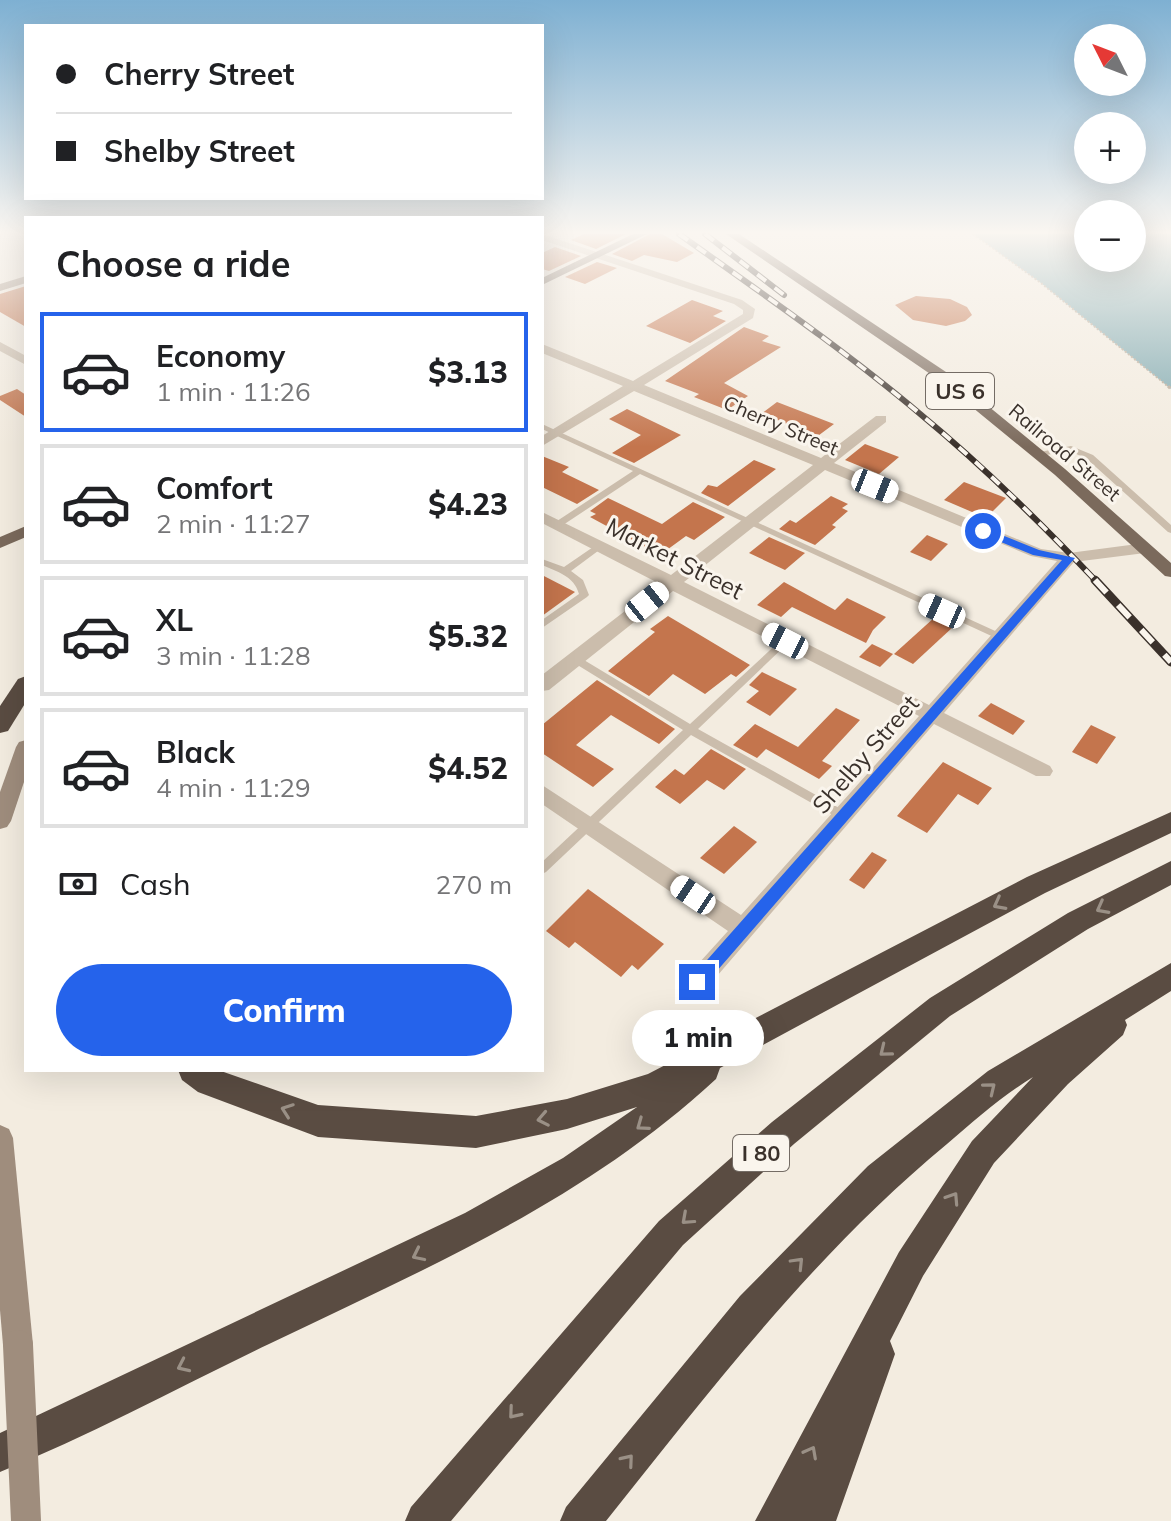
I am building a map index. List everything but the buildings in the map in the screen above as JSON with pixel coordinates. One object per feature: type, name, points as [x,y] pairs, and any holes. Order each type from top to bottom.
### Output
[{"type":"highway","points":[[0,725],[24,684]]},
{"type":"highway","points":[[196,1072],[209,1082],[318,1121],[476,1132],[567,1114],[654,1087],[1036,885],[1171,822]]},
{"type":"highway","name":"I 80","points":[[425,1521],[671,1233],[783,1133],[940,1007],[1078,921],[1171,872]]},
{"type":"highway","points":[[775,1521],[911,1264],[983,1152],[1057,1074],[1164,980]]},
{"type":"highway","points":[[580,1521],[753,1309],[880,1178],[999,1081],[1164,980]]},
{"type":"highway","points":[[0,1453],[426,1251],[589,1162],[667,1106],[721,1054]]},
{"type":"highway","points":[[816,1521],[911,1264]]},
{"type":"main road","name":"Railroad Street","points":[[840,305],[890,338],[1040,454],[1171,572]]},
{"type":"main road","points":[[0,543],[24,532]]},
{"type":"street","points":[[544,441],[749,315],[749,309],[743,305]]},
{"type":"street","points":[[0,346],[24,360]]},
{"type":"street","name":"Cherry Street","points":[[544,349],[1037,553],[1069,558],[1145,548]]},
{"type":"street","points":[[544,683],[881,419]]},
{"type":"street","name":"Market Street","points":[[549,521],[1043,771]]},
{"type":"street","name":"Shelby Street","points":[[697,982],[1069,558]]},
{"type":"street","points":[[0,709],[24,683]]},
{"type":"street","points":[[0,821],[24,753]]},
{"type":"street","points":[[544,794],[745,930]]},
{"type":"street","points":[[0,1138],[18,1345],[26,1521]]},
{"type":"lane","points":[[544,427],[1001,637]]},
{"type":"lane","points":[[1040,454],[1071,448],[1090,457],[1171,530]]},
{"type":"lane","points":[[549,521],[639,471]]},
{"type":"lane","points":[[565,571],[599,546]]},
{"type":"lane","points":[[544,563],[565,571],[580,582],[584,595],[544,624]]},
{"type":"lane","points":[[544,867],[785,641]]},
{"type":"lane","points":[[575,659],[691,730],[844,816]]},
{"type":"path","points":[[1068,305],[1171,389]]},
{"type":"water","points":[[1068,305],[1171,305],[1171,389]]},
{"type":"railway","points":[[777,305],[890,389],[966,453],[1097,582]]},
{"type":"railway","points":[[1095,580],[1171,662]]},
{"type":"route","points":[[697,982],[1069,558],[1037,553],[983,531]]}]
